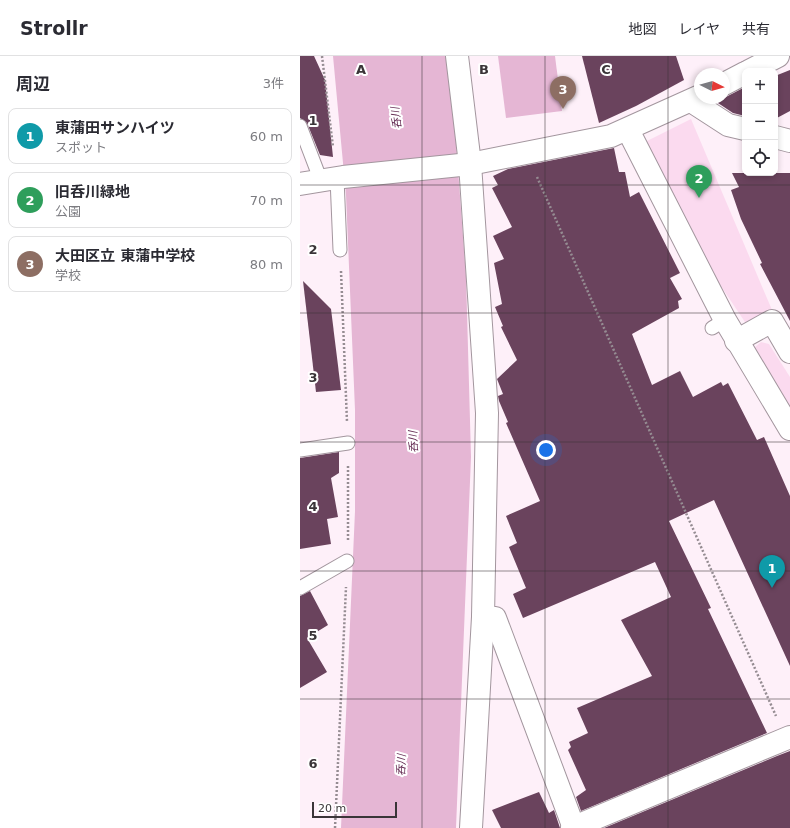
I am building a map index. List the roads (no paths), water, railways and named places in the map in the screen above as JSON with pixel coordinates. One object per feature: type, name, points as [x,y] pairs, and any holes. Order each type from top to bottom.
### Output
[{"type":"street","points":[[457,56],[468,142],[466,164],[487,413],[483,617],[471,828]]},
{"type":"street","points":[[755,68],[778,56]]},
{"type":"street","points":[[730,81],[742,75]]},
{"type":"street","points":[[325,180],[466,164],[611,136],[628,130],[694,98]]},
{"type":"street","points":[[702,104],[728,125],[742,128]]},
{"type":"street","points":[[628,130],[718,324],[736,340],[790,429]]},
{"type":"street","points":[[778,138],[790,141]]},
{"type":"street","points":[[736,340],[772,321],[790,352]]},
{"type":"street","points":[[483,617],[495,618],[573,828],[788,738]]},
{"type":"lane","points":[[300,126],[325,180],[340,250]]},
{"type":"lane","points":[[300,450],[348,443]]},
{"type":"lane","points":[[300,588],[347,561]]},
{"type":"water","name":"呑川","points":[[333,56],[448,56],[453,102],[466,276],[471,457],[456,828],[341,828],[355,511],[355,410],[346,195]]},
{"type":"water","points":[[498,56],[555,56],[562,111],[506,118]]},
{"type":"place","name":"大田区立 東蒲中学校","points":[[563,109]]},
{"type":"place","name":"旧呑川緑地","points":[[699,198]]},
{"type":"place","name":"東蒲田サンハイツ","points":[[772,588]]}]
